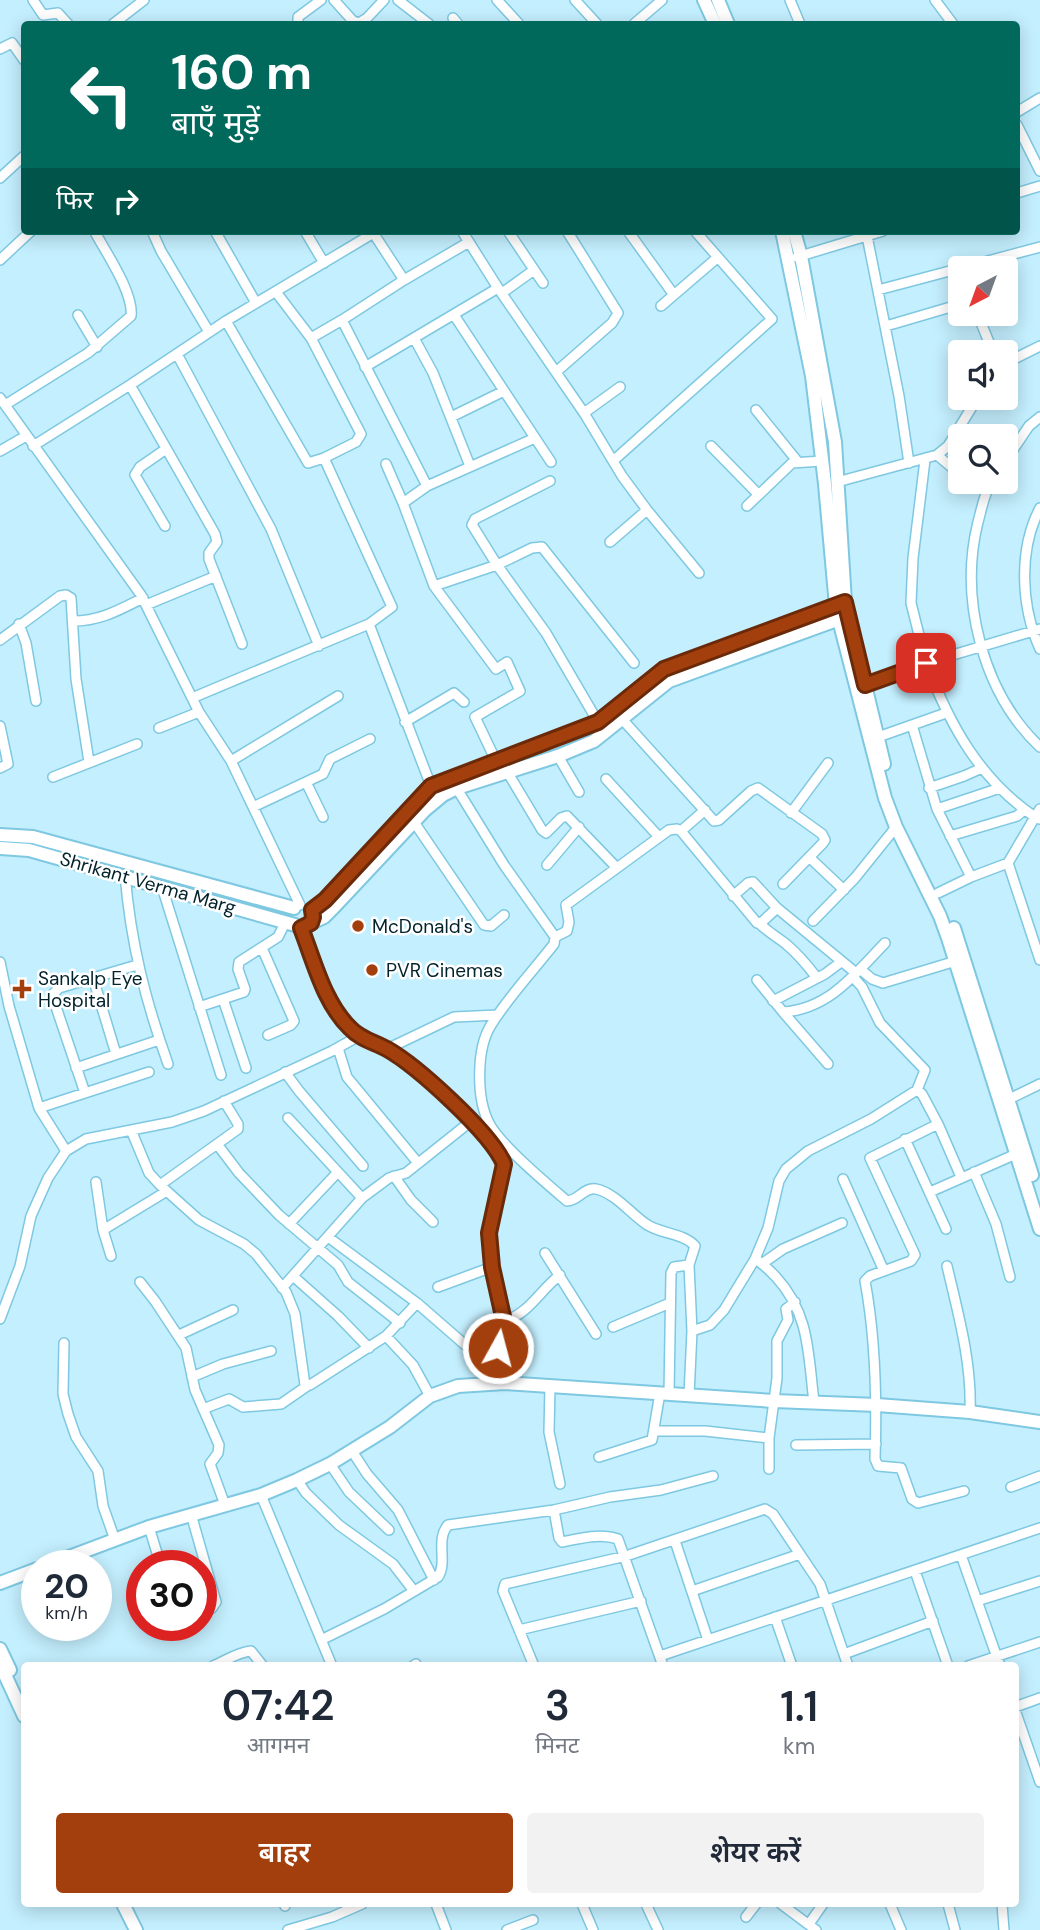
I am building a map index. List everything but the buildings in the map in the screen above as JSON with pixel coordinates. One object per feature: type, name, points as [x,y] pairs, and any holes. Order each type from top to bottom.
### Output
[{"type":"street","points":[[33,0],[43,15],[58,13],[65,21]]},
{"type":"street","points":[[117,21],[144,0]]},
{"type":"street","points":[[298,21],[298,17],[321,0]]},
{"type":"street","points":[[334,0],[353,21]]},
{"type":"street","points":[[362,21],[384,0]]},
{"type":"street","points":[[398,0],[425,21]]},
{"type":"street","points":[[497,0],[516,21]]},
{"type":"street","points":[[575,0],[594,21]]},
{"type":"street","points":[[638,21],[662,0]]},
{"type":"street","points":[[704,0],[714,21]]},
{"type":"street","points":[[718,0],[727,21]]},
{"type":"street","points":[[790,0],[797,21]]},
{"type":"street","points":[[935,0],[951,21]]},
{"type":"street","points":[[0,49],[12,43],[21,56]]},
{"type":"street","points":[[1020,110],[1040,98]]},
{"type":"street","points":[[1020,131],[1040,171]]},
{"type":"street","points":[[2,173],[21,158]]},
{"type":"street","points":[[1020,192],[1040,187]]},
{"type":"street","points":[[0,260],[27,235]]},
{"type":"street","points":[[97,235],[119,275],[133,313],[128,321],[97,347],[2,402],[144,602],[199,712],[231,761],[253,807],[300,918],[332,1005],[342,1020],[359,1036],[387,1049],[430,1082],[493,1147],[504,1164],[489,1233],[492,1267],[504,1321],[499,1345],[506,1384]]},
{"type":"street","points":[[154,235],[209,332]]},
{"type":"street","points":[[217,235],[256,303]]},
{"type":"street","points":[[306,235],[324,263]]},
{"type":"street","points":[[33,446],[226,321],[369,235]]},
{"type":"street","points":[[376,235],[404,279]]},
{"type":"street","points":[[465,235],[584,413],[613,461],[647,510],[699,573]]},
{"type":"street","points":[[511,235],[543,283]]},
{"type":"street","points":[[556,372],[612,323],[618,313],[569,235]]},
{"type":"street","points":[[631,235],[674,295]]},
{"type":"street","points":[[613,461],[772,319],[698,235]]},
{"type":"street","points":[[784,235],[795,258],[835,442],[840,604]]},
{"type":"street","points":[[794,235],[840,604],[865,685],[884,765],[903,823],[950,917],[1040,1201]]},
{"type":"street","points":[[795,258],[860,235]]},
{"type":"street","points":[[866,235],[886,326],[909,463]]},
{"type":"street","points":[[310,338],[469,242]]},
{"type":"street","points":[[1007,256],[1040,247]]},
{"type":"street","points":[[661,306],[717,258]]},
{"type":"street","points":[[365,367],[534,270]]},
{"type":"street","points":[[878,290],[948,272]]},
{"type":"street","points":[[226,321],[308,463],[356,442],[360,434],[310,338],[276,292]]},
{"type":"street","points":[[886,326],[948,308]]},
{"type":"street","points":[[79,315],[97,347]]},
{"type":"street","points":[[454,315],[551,462]]},
{"type":"street","points":[[342,320],[427,486]]},
{"type":"street","points":[[414,338],[433,373],[470,466]]},
{"type":"street","points":[[1018,357],[1040,346]]},
{"type":"street","points":[[177,354],[271,529],[319,646]]},
{"type":"street","points":[[130,385],[217,540],[208,556],[242,644]]},
{"type":"street","points":[[584,413],[620,387]]},
{"type":"street","points":[[452,417],[504,391]]},
{"type":"street","points":[[756,410],[798,462]]},
{"type":"street","points":[[837,482],[937,455],[947,446],[970,410]]},
{"type":"street","points":[[1018,442],[1029,426],[1040,417]]},
{"type":"street","points":[[0,451],[26,436]]},
{"type":"street","points":[[403,503],[427,486],[535,438]]},
{"type":"street","points":[[711,446],[758,494]]},
{"type":"street","points":[[165,526],[135,475],[139,467],[166,449]]},
{"type":"street","points":[[937,455],[948,464]]},
{"type":"street","points":[[192,698],[369,624],[392,607],[324,458]]},
{"type":"street","points":[[925,460],[913,558],[911,603],[926,663],[946,713],[982,768],[1024,810],[1039,816],[1008,863],[938,893]]},
{"type":"street","points":[[747,506],[782,470],[798,462],[822,461]]},
{"type":"street","points":[[386,464],[434,586],[496,669],[507,662],[520,691],[475,717],[496,761]]},
{"type":"street","points":[[550,481],[480,516],[473,522],[474,528],[546,633],[598,722]]},
{"type":"street","points":[[987,494],[972,546],[972,606],[982,646],[999,694],[1040,747]]},
{"type":"street","points":[[1040,508],[1034,520],[1026,554],[1025,590],[1040,649]]},
{"type":"street","points":[[610,542],[647,510]]},
{"type":"street","points":[[434,586],[497,565],[532,548],[542,547],[634,663]]},
{"type":"street","points":[[73,621],[92,621],[216,576]]},
{"type":"street","points":[[0,640],[62,595],[68,596],[73,602],[76,679],[89,762]]},
{"type":"street","points":[[300,918],[335,906],[454,783],[496,761],[598,722],[664,669],[840,604]]},
{"type":"street","points":[[199,1007],[244,992],[237,965],[325,900],[431,786],[509,773],[558,756],[594,741],[669,681],[844,618]]},
{"type":"street","points":[[844,618],[876,766],[896,827],[940,916],[956,961],[1040,1229]]},
{"type":"street","points":[[19,624],[26,643],[36,701]]},
{"type":"street","points":[[369,624],[431,786]]},
{"type":"street","points":[[865,685],[926,663],[1036,630]]},
{"type":"street","points":[[405,722],[454,693],[464,702]]},
{"type":"street","points":[[231,761],[338,696]]},
{"type":"street","points":[[159,728],[199,712]]},
{"type":"street","points":[[878,737],[946,713]]},
{"type":"street","points":[[622,719],[717,821],[758,788],[824,837],[822,844],[783,884]]},
{"type":"street","points":[[912,725],[929,788],[971,877]]},
{"type":"street","points":[[0,726],[8,764],[0,768]]},
{"type":"street","points":[[253,807],[323,774],[330,759],[370,739]]},
{"type":"street","points":[[53,777],[137,744]]},
{"type":"street","points":[[558,756],[579,792]]},
{"type":"street","points":[[791,813],[828,763]]},
{"type":"street","points":[[929,788],[982,768]]},
{"type":"street","points":[[509,773],[544,832],[550,831],[561,818],[567,816],[617,868]]},
{"type":"street","points":[[606,779],[659,837]]},
{"type":"street","points":[[306,782],[323,817]]},
{"type":"street","points":[[454,783],[504,865],[555,937]]},
{"type":"street","points":[[937,808],[1000,788]]},
{"type":"street","points":[[681,831],[705,810]]},
{"type":"street","points":[[950,836],[1017,816],[1024,810]]},
{"type":"street","points":[[414,822],[484,925],[491,926],[504,915]]},
{"type":"street","points":[[547,865],[579,827]]},
{"type":"street","points":[[813,921],[866,866],[896,827]]},
{"type":"street","points":[[555,937],[564,934],[569,926],[566,905],[673,829],[681,831],[733,896],[774,938],[799,956],[817,978]]},
{"type":"street","name":"Shrikant Verma Marg","points":[[0,835],[33,837],[300,918]]},
{"type":"street","name":"Shrikant Verma Marg","points":[[0,848],[29,850],[162,887],[300,918]]},
{"type":"street","points":[[809,857],[844,890]]},
{"type":"street","points":[[1008,863],[1040,960]]},
{"type":"street","points":[[125,876],[129,924],[137,965],[168,1064]]},
{"type":"street","points":[[733,896],[753,882],[776,908],[841,962],[856,973],[883,983],[956,961]]},
{"type":"street","points":[[162,887],[222,1074]]},
{"type":"street","points":[[760,923],[776,908]]},
{"type":"street","points":[[555,937],[552,947],[526,977],[482,1042],[480,1063],[486,1115],[493,1129],[567,1201],[587,1190],[598,1190],[655,1229],[693,1243],[695,1250],[689,1265],[692,1331],[689,1395]]},
{"type":"street","points":[[783,1012],[800,1011],[837,993],[885,943]]},
{"type":"street","points":[[262,948],[294,1021],[268,1035]]},
{"type":"street","points":[[0,962],[9,1006],[39,1108],[66,1151]]},
{"type":"street","points":[[773,1001],[833,970],[841,962]]},
{"type":"street","points":[[85,1093],[51,995],[59,988],[137,965]]},
{"type":"street","points":[[692,1331],[710,1325],[759,1261],[779,1181],[786,1169],[808,1151],[871,1119],[917,1090],[925,1070],[880,1023],[856,973]]},
{"type":"street","points":[[93,978],[116,1054]]},
{"type":"street","points":[[757,980],[828,1064]]},
{"type":"street","points":[[223,999],[247,1068]]},
{"type":"street","points":[[387,1049],[454,1017],[498,1015]]},
{"type":"street","points":[[0,1319],[20,1266],[32,1216],[48,1178],[66,1151],[86,1139],[172,1122],[224,1101],[359,1036]]},
{"type":"street","points":[[76,1068],[159,1040]]},
{"type":"street","points":[[338,1048],[347,1077],[418,1163]]},
{"type":"street","points":[[39,1108],[149,1072]]},
{"type":"street","points":[[285,1072],[363,1166]]},
{"type":"street","points":[[1007,1100],[1040,1084]]},
{"type":"street","points":[[917,1090],[922,1094],[938,1124],[961,1177]]},
{"type":"street","points":[[103,1230],[163,1188],[239,1127],[224,1101]]},
{"type":"street","points":[[288,1118],[362,1198]]},
{"type":"street","points":[[282,1288],[362,1198],[394,1176],[406,1173],[470,1122]]},
{"type":"street","points":[[938,1124],[870,1158],[915,1255],[911,1261],[870,1276],[865,1281],[873,1334],[877,1405],[876,1463],[881,1467],[901,1468],[915,1501],[922,1503],[964,1491]]},
{"type":"street","points":[[131,1130],[149,1173],[163,1188],[199,1220],[244,1244],[256,1254],[282,1288],[295,1314],[303,1382],[307,1386]]},
{"type":"street","points":[[905,1139],[946,1229]]},
{"type":"street","points":[[217,1144],[251,1187],[289,1224],[338,1265],[348,1282],[400,1323]]},
{"type":"street","points":[[930,1192],[1016,1154]]},
{"type":"street","points":[[974,1172],[996,1224],[1010,1277]]},
{"type":"street","points":[[289,1224],[337,1173]]},
{"type":"street","points":[[394,1176],[411,1200],[433,1222]]},
{"type":"street","points":[[843,1180],[884,1271]]},
{"type":"street","points":[[96,1182],[103,1230],[111,1256]]},
{"type":"street","points":[[759,1261],[842,1223]]},
{"type":"street","points":[[328,1237],[417,1303],[471,1350],[499,1345]]},
{"type":"street","points":[[545,1253],[596,1334]]},
{"type":"street","points":[[759,1261],[787,1289],[803,1322],[814,1402]]},
{"type":"street","points":[[599,1457],[652,1440],[664,1394],[672,1270],[677,1266],[689,1265]]},
{"type":"street","points":[[947,1266],[970,1385],[970,1412]]},
{"type":"street","points":[[438,1287],[492,1267]]},
{"type":"street","points":[[504,1321],[522,1312],[560,1275]]},
{"type":"street","points":[[292,1276],[338,1316],[369,1348]]},
{"type":"street","points":[[140,1282],[186,1348],[192,1377],[219,1445],[218,1453],[211,1464],[225,1505]]},
{"type":"street","points":[[769,1469],[769,1438],[777,1378],[777,1341],[788,1320],[786,1309],[795,1302]]},
{"type":"street","points":[[203,1409],[229,1399],[243,1407],[281,1404],[386,1336],[417,1303]]},
{"type":"street","points":[[613,1327],[670,1303]]},
{"type":"street","points":[[179,1335],[233,1310]]},
{"type":"street","points":[[386,1336],[413,1365],[430,1396]]},
{"type":"street","points":[[64,1343],[63,1394],[68,1414],[76,1437],[98,1471],[103,1506],[115,1540]]},
{"type":"street","points":[[192,1377],[223,1364],[271,1351]]},
{"type":"street","points":[[88,1550],[149,1527],[261,1495],[297,1480],[330,1464],[390,1427],[430,1396],[458,1386],[506,1384],[877,1405],[970,1412],[1040,1422]]},
{"type":"street","points":[[550,1386],[549,1432],[560,1484]]},
{"type":"street","points":[[655,1431],[705,1431],[769,1438]]},
{"type":"street","points":[[796,1445],[876,1444]]},
{"type":"street","points":[[352,1451],[367,1474],[398,1510],[434,1580]]},
{"type":"street","points":[[330,1464],[349,1492],[389,1530]]},
{"type":"street","points":[[321,1640],[384,1609],[434,1580],[442,1571],[441,1546],[444,1529],[449,1525],[554,1510],[610,1497],[661,1490],[713,1476]]},
{"type":"street","points":[[1011,1487],[1040,1476]]},
{"type":"street","points":[[297,1480],[306,1493],[339,1525],[393,1564],[414,1591]]},
{"type":"street","points":[[261,1495],[330,1662]]},
{"type":"street","points":[[532,1662],[503,1591],[505,1584],[626,1556],[765,1509],[773,1514],[820,1584],[847,1662]]},
{"type":"street","points":[[554,1510],[562,1542],[582,1537],[618,1539],[661,1661],[708,1640],[1040,1528]]},
{"type":"street","points":[[191,1514],[201,1550]]},
{"type":"street","points":[[149,1527],[156,1550]]},
{"type":"street","points":[[675,1541],[708,1640]]},
{"type":"street","points":[[692,1591],[800,1554]]},
{"type":"street","points":[[961,1555],[998,1661],[1040,1642]]},
{"type":"street","points":[[915,1571],[947,1662]]},
{"type":"street","points":[[0,1583],[21,1575]]},
{"type":"street","points":[[977,1601],[1040,1581]]},
{"type":"street","points":[[519,1630],[640,1601]]},
{"type":"street","points":[[775,1617],[791,1662]]},
{"type":"street","points":[[844,1654],[933,1621]]},
{"type":"street","points":[[0,1648],[21,1693]]},
{"type":"street","points":[[234,1662],[242,1652],[251,1651],[260,1662]]},
{"type":"street","points":[[0,1664],[21,1710]]},
{"type":"street","points":[[1019,1706],[1040,1698]]},
{"type":"street","points":[[1019,1718],[1036,1758],[1040,1782]]},
{"type":"street","points":[[116,1907],[128,1930]]},
{"type":"street","points":[[124,1907],[136,1930]]},
{"type":"street","points":[[288,1930],[355,1907]]},
{"type":"street","points":[[437,1907],[446,1930]]},
{"type":"street","points":[[583,1907],[593,1930]]},
{"type":"street","points":[[647,1907],[654,1929]]},
{"type":"street","points":[[746,1917],[754,1907]]},
{"type":"street","points":[[785,1907],[813,1927],[822,1907]]},
{"type":"street","points":[[892,1907],[901,1930]]},
{"type":"street","points":[[949,1907],[955,1930]]},
{"type":"street","points":[[1002,1907],[1004,1930]]},
{"type":"street","points":[[507,1930],[533,1920]]},
{"type":"place","name":"McDonald's","points":[[358,926]]},
{"type":"place","name":"PVR Cinemas","points":[[372,970]]},
{"type":"place","name":"Sankalp Eye Hospital","points":[[22,989]]},
{"type":"route","points":[[498,1348],[504,1321],[489,1251],[489,1233],[503,1175],[502,1159],[453,1103],[430,1082],[387,1049],[359,1036],[342,1020],[324,989],[301,928],[311,923],[312,910],[325,900],[431,786],[598,722],[664,669],[845,602],[865,685],[926,663]]}]
